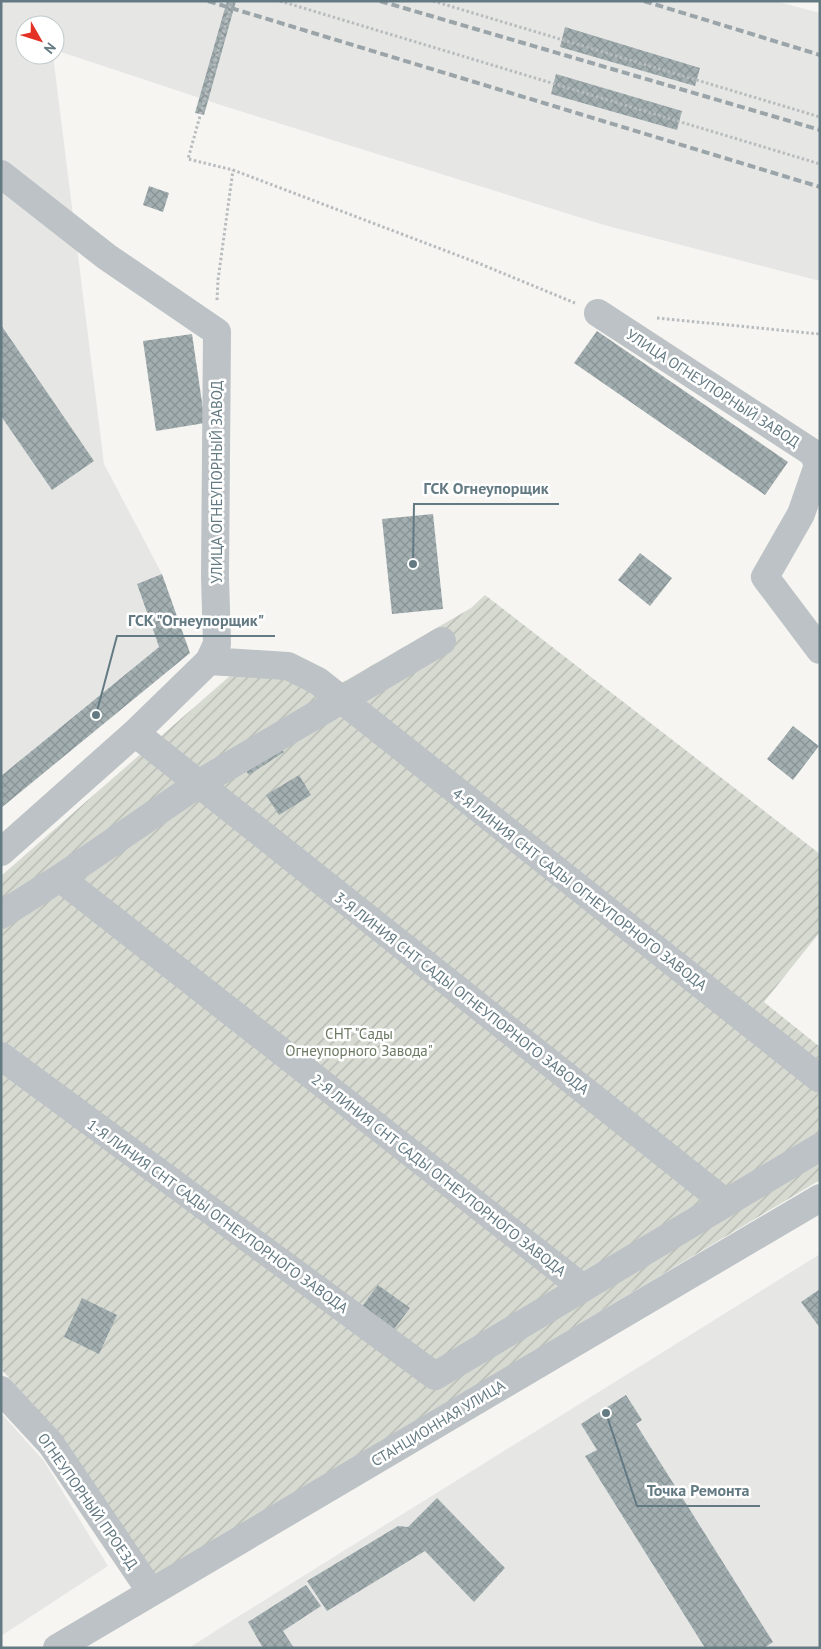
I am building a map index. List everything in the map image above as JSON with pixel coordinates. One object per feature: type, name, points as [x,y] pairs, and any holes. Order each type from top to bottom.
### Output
[{"type":"street","points":[[1,174],[107,257],[217,332]]},
{"type":"street","name":"УЛИЦА ОГНЕУПОРНЫЙ ЗАВОД","points":[[598,313],[813,454],[819,465],[801,514],[765,577],[820,650]]},
{"type":"street","name":"УЛИЦА ОГНЕУПОРНЫЙ ЗАВОД","points":[[1,852],[136,733],[209,661],[217,644],[215,578],[217,332]]},
{"type":"street","points":[[1,915],[60,878],[198,784],[442,640]]},
{"type":"street","name":"4-Я ЛИНИЯ СНТ САДЫ ОГНЕУПОРНОГО ЗАВОДА","points":[[209,661],[288,666],[318,681],[820,1079]]},
{"type":"street","name":"3-Я ЛИНИЯ СНТ САДЫ ОГНЕУПОРНОГО ЗАВОДА","points":[[136,733],[726,1203]]},
{"type":"street","name":"2-Я ЛИНИЯ СНТ САДЫ ОГНЕУПОРНОГО ЗАВОДА","points":[[60,878],[583,1288]]},
{"type":"street","name":"1-Я ЛИНИЯ СНТ САДЫ ОГНЕУПОРНОГО ЗАВОДА","points":[[1,1056],[435,1376],[583,1288]]},
{"type":"street","points":[[583,1288],[820,1147]]},
{"type":"street","name":"СТАНЦИОННАЯ УЛИЦА","points":[[57,1648],[820,1198]]},
{"type":"street","name":"ОГНЕУПОРНЫЙ ПРОЕЗД","points":[[1,1390],[52,1444],[151,1592]]},
{"type":"path","points":[[232,1],[188,159],[233,170],[478,263],[598,313]]},
{"type":"path","points":[[280,1],[820,164]]},
{"type":"path","points":[[433,1],[820,117]]},
{"type":"path","points":[[217,332],[218,280],[233,170]]},
{"type":"path","points":[[656,318],[820,334]]},
{"type":"shaded area","points":[[1,1],[775,1],[820,13],[820,281],[604,225],[227,107],[65,53],[65,15],[15,15],[15,65],[54,65],[104,464],[162,574],[137,585],[159,647],[1,776]]},
{"type":"shaded area","points":[[820,1254],[820,1648],[189,1648],[239,1616]]},
{"type":"shaded area","points":[[1,1413],[44,1461],[108,1566],[1,1636]]},
{"type":"green space","name":"СНТ \"Сады Огнеупорного Завода\"","points":[[485,595],[820,854],[820,932],[764,1002],[820,1047],[820,1180],[156,1577],[65,1440],[1,1369],[1,876],[239,668],[333,688],[471,608]]},
{"type":"building","points":[[227,1],[236,1],[204,115],[195,113]]},
{"type":"building","points":[[565,27],[700,68],[695,86],[560,47]]},
{"type":"building","points":[[556,74],[682,111],[677,130],[551,94]]},
{"type":"building","points":[[149,186],[169,193],[163,212],[143,205]]},
{"type":"building","points":[[1,325],[94,461],[52,490],[1,416]]},
{"type":"building","points":[[597,331],[788,462],[765,495],[574,363]]},
{"type":"building","points":[[192,334],[205,423],[156,431],[143,341]]},
{"type":"building","points":[[433,514],[443,609],[392,614],[382,519]]},
{"type":"building","points":[[640,553],[672,578],[650,606],[618,580]]},
{"type":"building","points":[[162,574],[190,653],[1,808],[1,776],[159,647],[137,584]]},
{"type":"building","points":[[793,726],[819,746],[793,780],[767,759]]},
{"type":"building","points":[[275,739],[284,752],[249,775],[240,763]]},
{"type":"building","points":[[299,775],[311,795],[279,815],[266,795]]},
{"type":"building","points":[[378,1285],[410,1308],[389,1336],[358,1312]]},
{"type":"building","points":[[820,1289],[820,1328],[801,1302]]},
{"type":"building","points":[[82,1298],[117,1315],[99,1354],[64,1337]]},
{"type":"building","points":[[626,1395],[642,1420],[636,1424],[773,1642],[764,1648],[705,1648],[585,1456],[597,1450],[581,1424]]},
{"type":"building","points":[[437,1498],[505,1568],[474,1602],[425,1551],[327,1611],[307,1581],[398,1526],[408,1527]]},
{"type":"building","points":[[306,1585],[321,1606],[283,1631],[294,1648],[263,1648],[248,1622]]},
{"type":"railway","points":[[208,1],[820,187]]},
{"type":"railway","points":[[380,1],[820,130]]},
{"type":"railway","points":[[644,1],[820,55]]},
{"type":"place","name":"ГСК Огнеупорщик","points":[[413,564]]},
{"type":"place","name":"ГСК \"Огнеупорщик\"","points":[[96,715]]},
{"type":"place","name":"Точка Ремонта","points":[[606,1413]]}]
